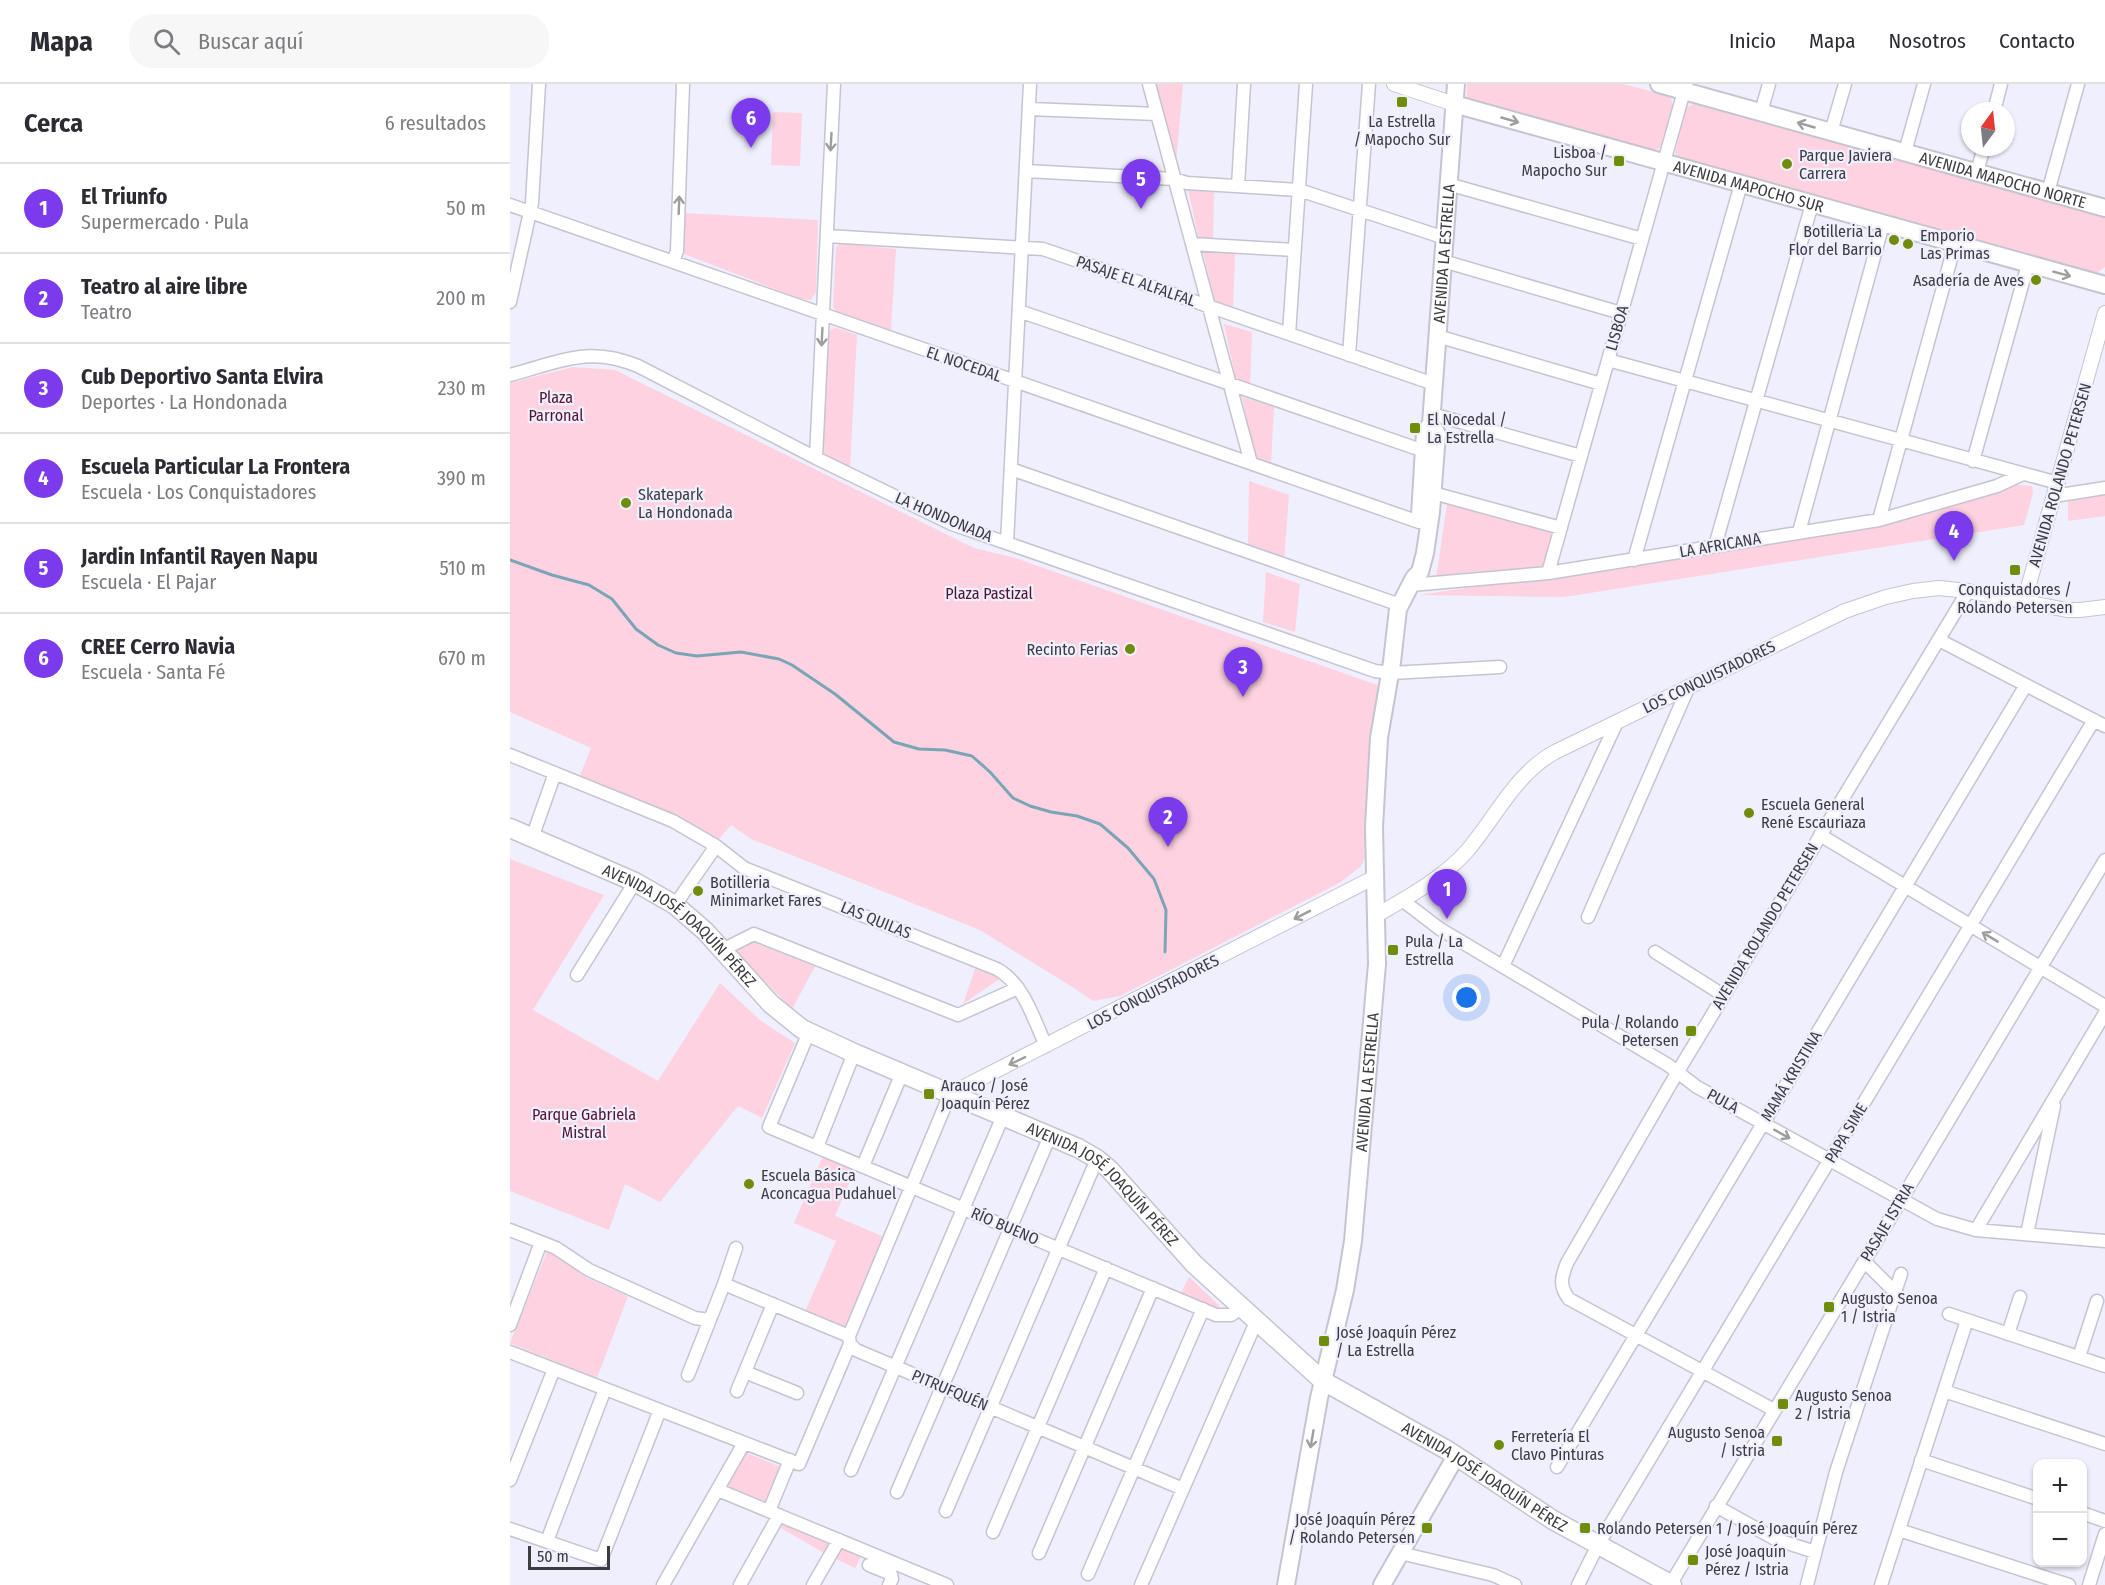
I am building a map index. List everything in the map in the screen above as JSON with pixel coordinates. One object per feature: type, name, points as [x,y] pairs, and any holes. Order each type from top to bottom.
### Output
[{"type":"main road","name":"AVENIDA LA ESTRELLA","points":[[1286,1585],[1323,1381],[1345,1290],[1353,1240],[1377,964],[1374,827],[1378,753],[1400,605],[1424,561],[1432,493],[1437,434],[1432,419],[1455,84]]},
{"type":"main road","name":"AVENIDA MAPOCHO NORTE","points":[[1659,84],[1685,87],[1761,112],[2105,208]]},
{"type":"main road","name":"AVENIDA MAPOCHO SUR","points":[[1454,104],[2105,285]]},
{"type":"main road","name":"AVENIDA LA ESTRELLA","points":[[1412,582],[1425,432],[1432,419]]},
{"type":"main road","name":"AVENIDA JOSÉ JOAQUÍN PÉREZ","points":[[510,828],[635,882],[675,905],[696,922],[771,1004],[785,1017],[809,1032],[1050,1136],[1097,1159],[1110,1170],[1180,1250],[1323,1381],[1456,1456],[1533,1508],[1671,1585]]},
{"type":"main road","points":[[1382,1585],[1456,1456]]},
{"type":"street","points":[[510,302],[530,212],[538,84]]},
{"type":"street","points":[[673,262],[677,251],[683,84]]},
{"type":"street","points":[[816,458],[834,84]]},
{"type":"street","points":[[1007,543],[1030,84]]},
{"type":"street","points":[[1149,84],[1251,464]]},
{"type":"street","points":[[1238,186],[1244,84]]},
{"type":"street","points":[[1289,334],[1306,84]]},
{"type":"street","points":[[1349,355],[1369,84]]},
{"type":"street","name":"AVENIDA MAPOCHO SUR","points":[[1394,84],[1454,104]]},
{"type":"street","points":[[1761,112],[1769,84]]},
{"type":"street","points":[[1832,132],[1845,84]]},
{"type":"street","points":[[1905,152],[1924,84]]},
{"type":"street","points":[[1996,102],[2001,84]]},
{"type":"street","points":[[2048,192],[2078,84]]},
{"type":"street","name":"LISBOA","points":[[1548,573],[1685,87]]},
{"type":"street","points":[[1029,108],[1157,114]]},
{"type":"street","points":[[1977,172],[1981,156]]},
{"type":"street","points":[[1026,171],[1174,179],[1187,183],[1299,190],[1444,238]]},
{"type":"street","points":[[1448,184],[1642,239]]},
{"type":"street","points":[[1634,560],[1741,184]]},
{"type":"street","points":[[1715,546],[1812,204]]},
{"type":"street","name":"EL NOCEDAL","points":[[510,205],[1419,522]]},
{"type":"street","points":[[1799,532],[1883,224]]},
{"type":"street","name":"PASAJE EL ALFALFAL","points":[[827,236],[1043,249],[1434,384]]},
{"type":"street","points":[[1192,244],[1294,250]]},
{"type":"street","points":[[1879,520],[1955,244]]},
{"type":"street","points":[[1443,261],[1621,314]]},
{"type":"street","points":[[1973,461],[2028,264]]},
{"type":"street","points":[[1019,311],[1424,451]]},
{"type":"street","name":"AVENIDA ROLANDO PETERSEN","points":[[2024,602],[2105,312]]},
{"type":"street","points":[[1437,336],[1602,384]]},
{"type":"street","name":"LA HONDONADA","points":[[510,375],[584,355],[619,359],[638,366],[928,514],[1007,543],[1375,671],[1391,673],[1500,667]]},
{"type":"street","points":[[1608,360],[2023,474],[2056,489],[2105,488]]},
{"type":"street","points":[[1432,419],[1581,456]]},
{"type":"street","points":[[1011,469],[1400,605]]},
{"type":"street","name":"LA AFRICANA","points":[[1412,582],[1548,573],[1879,520],[1988,489],[2023,474]]},
{"type":"street","points":[[1432,493],[1561,528]]},
{"type":"street","name":"LOS CONQUISTADORES","points":[[1377,915],[1432,880],[1465,853],[1522,778],[1539,762],[1845,611],[1913,591],[1939,588],[1968,591],[2067,610],[2105,607]]},
{"type":"street","name":"AVENIDA ROLANDO PETERSEN","points":[[1636,1335],[1569,1299],[1560,1284],[1567,1263],[1723,995],[1968,591]]},
{"type":"street","points":[[1939,640],[2099,723]]},
{"type":"street","name":"MAMÁ KRISTINA","points":[[1557,1467],[2026,685]]},
{"type":"street","points":[[1588,917],[1689,686]]},
{"type":"street","points":[[1503,966],[1617,722]]},
{"type":"street","name":"PAPA SIME","points":[[1578,1585],[1598,1545],[1970,926],[2099,723]]},
{"type":"street","name":"LAS QUILAS","points":[[510,755],[673,821],[716,846],[744,868],[998,969],[1009,976],[1018,988],[1046,1046]]},
{"type":"street","points":[[532,838],[555,773]]},
{"type":"street","points":[[1820,835],[2105,1006]]},
{"type":"street","points":[[675,905],[716,846]]},
{"type":"street","name":"PASAJE ISTRIA","points":[[1671,1585],[1716,1506],[2105,860]]},
{"type":"street","name":"LOS CONQUISTADORES","points":[[950,1094],[1375,878]]},
{"type":"street","points":[[577,975],[635,882]]},
{"type":"street","points":[[1354,888],[1376,895]]},
{"type":"street","name":"PULA","points":[[1402,900],[1440,929],[1668,1065],[1697,1087],[1937,1219],[1976,1230],[2104,1237]]},
{"type":"street","points":[[723,950],[754,934],[958,1015],[1018,988]]},
{"type":"street","points":[[1655,952],[1723,995]]},
{"type":"street","points":[[1976,1230],[2105,1013]]},
{"type":"street","name":"RÍO BUENO","points":[[809,1032],[769,1126],[1216,1315],[1231,1315],[1242,1308]]},
{"type":"street","points":[[817,1147],[854,1053]]},
{"type":"street","points":[[863,1166],[902,1073]]},
{"type":"street","points":[[740,1585],[849,1340],[950,1094]]},
{"type":"street","points":[[2027,1234],[2056,1095]]},
{"type":"street","points":[[851,1470],[1003,1116]]},
{"type":"street","points":[[897,1492],[1050,1136]]},
{"type":"street","points":[[946,1511],[1097,1159]]},
{"type":"street","points":[[510,1230],[556,1248],[589,1270],[675,1310],[695,1318],[710,1320]]},
{"type":"street","points":[[510,1325],[541,1242]]},
{"type":"street","points":[[688,1375],[736,1248]]},
{"type":"street","points":[[1864,1261],[1895,1292]]},
{"type":"street","points":[[993,1532],[1106,1268]]},
{"type":"street","points":[[1807,1585],[1836,1472],[1901,1274]]},
{"type":"street","name":"PITRUFQUÉN","points":[[724,1284],[849,1340],[856,1350],[1183,1489]]},
{"type":"street","points":[[1039,1553],[1153,1288]]},
{"type":"street","points":[[2008,1334],[2020,1297]]},
{"type":"street","points":[[2079,1357],[2097,1300]]},
{"type":"street","points":[[737,1391],[773,1304]]},
{"type":"street","points":[[1088,1574],[1203,1309]]},
{"type":"street","points":[[1949,1314],[2105,1366]]},
{"type":"street","points":[[1881,1585],[1967,1320]]},
{"type":"street","points":[[1141,1585],[1256,1322]]},
{"type":"street","points":[[1636,1335],[1774,1410]]},
{"type":"street","points":[[510,1352],[794,1462]]},
{"type":"street","points":[[510,1480],[554,1369]]},
{"type":"street","points":[[745,1372],[797,1393]]},
{"type":"street","points":[[547,1542],[605,1389]]},
{"type":"street","points":[[1944,1391],[2105,1444]]},
{"type":"street","points":[[510,1529],[601,1560],[660,1410]]},
{"type":"street","points":[[663,1585],[744,1443]]},
{"type":"street","points":[[1921,1460],[2033,1497]]},
{"type":"street","points":[[718,1490],[947,1585]]},
{"type":"street","points":[[1716,1506],[1775,1539],[1815,1552]]},
{"type":"street","points":[[2087,1515],[2105,1521]]},
{"type":"street","points":[[1899,1530],[2069,1585]]},
{"type":"street","points":[[2089,1585],[2105,1534]]},
{"type":"street","points":[[813,1585],[839,1540]]},
{"type":"street","points":[[1400,1553],[1515,1585]]},
{"type":"street","points":[[869,1565],[891,1574],[892,1579],[889,1585]]},
{"type":"green space","points":[[1154,84],[1183,84],[1176,164]]},
{"type":"green space","points":[[1467,84],[1623,84],[1670,96],[1673,105],[1660,148],[1648,152],[1467,98]]},
{"type":"green space","points":[[1695,103],[2105,217],[2105,267],[2094,275],[1683,162],[1675,153],[1686,108]]},
{"type":"green space","points":[[773,112],[802,113],[800,166],[771,165]]},
{"type":"green space","points":[[1188,190],[1214,192],[1213,241],[1199,240]]},
{"type":"green space","points":[[684,213],[818,220],[816,292],[811,300],[801,299],[684,254]]},
{"type":"green space","points":[[840,243],[896,249],[891,330],[837,312],[833,307],[836,247]]},
{"type":"green space","points":[[1203,252],[1235,253],[1233,309],[1215,302]]},
{"type":"green space","points":[[1224,324],[1252,332],[1250,386],[1236,380]]},
{"type":"green space","points":[[837,328],[857,335],[850,468],[825,456],[823,450],[828,335],[831,329]]},
{"type":"green space","points":[[573,367],[615,370],[974,548],[1015,558],[1380,686],[1367,854],[1361,866],[1341,882],[1120,996],[1093,1001],[980,930],[751,839],[731,825],[716,843],[579,778],[591,748],[510,712],[510,383]]},
{"type":"green space","points":[[1242,397],[1274,406],[1271,464],[1255,458]]},
{"type":"green space","points":[[1249,481],[1289,495],[1284,560],[1248,547]]},
{"type":"green space","points":[[2018,485],[2032,486],[2033,493],[2024,525],[1564,597],[1419,595],[1795,540],[1886,523]]},
{"type":"green space","points":[[2105,494],[2105,516],[2068,521],[2068,501]]},
{"type":"green space","points":[[1447,504],[1553,532],[1545,566],[1436,579]]},
{"type":"green space","points":[[1266,572],[1300,584],[1295,632],[1263,622]]},
{"type":"green space","name":"Parque Gabriela Mistral","points":[[510,859],[604,895],[533,1010],[658,1081],[720,983],[761,1021],[795,1043],[762,1118],[738,1106],[660,1202],[625,1184],[609,1230],[510,1191]]},
{"type":"green space","points":[[756,936],[818,961],[792,1009],[732,948]]},
{"type":"green space","points":[[976,966],[1002,977],[963,1004]]},
{"type":"green space","points":[[823,1156],[855,1169],[835,1216],[884,1237],[845,1329],[805,1312],[836,1241],[794,1223]]},
{"type":"green space","points":[[548,1249],[587,1278],[628,1296],[597,1378],[510,1343]]},
{"type":"green space","points":[[1189,1277],[1220,1306],[1216,1310],[1180,1295]]},
{"type":"green space","points":[[742,1451],[783,1468],[768,1502],[727,1488]]},
{"type":"green space","points":[[784,1522],[829,1541],[824,1553],[781,1528]]},
{"type":"green space","points":[[841,1545],[862,1555],[855,1568],[834,1558]]},
{"type":"waterway","points":[[510,560],[589,585],[612,599],[636,629],[658,645],[676,653],[697,656],[741,652],[779,659],[792,665],[835,694],[894,742],[919,749],[945,750],[972,756],[1013,798],[1030,806],[1077,816],[1100,824],[1128,848],[1154,879],[1166,910],[1165,952]]},
{"type":"place","name":"La Estrella / Mapocho Sur","points":[[1402,102]]},
{"type":"place","name":"CREE Cerro Navia","points":[[751,148]]},
{"type":"place","name":"Lisboa / Mapocho Sur","points":[[1619,161]]},
{"type":"place","name":"Parque Javiera Carrera","points":[[1787,164]]},
{"type":"place","name":"Jardin Infantil Rayen Napu","points":[[1141,209]]},
{"type":"place","name":"Botilleria La Flor del Barrio","points":[[1894,240]]},
{"type":"place","name":"Emporio Las Primas","points":[[1908,244]]},
{"type":"place","name":"Asadería de Aves","points":[[2036,280]]},
{"type":"place","name":"El Nocedal / La Estrella","points":[[1415,428]]},
{"type":"place","name":"Skatepark La Hondonada","points":[[626,503]]},
{"type":"place","name":"Escuela Particular La Frontera","points":[[1954,561]]},
{"type":"place","name":"Conquistadores / Rolando Petersen","points":[[2015,570]]},
{"type":"place","name":"Recinto Ferias","points":[[1130,649]]},
{"type":"place","name":"Cub Deportivo Santa Elvira","points":[[1243,697]]},
{"type":"place","name":"Escuela General René Escauriaza","points":[[1749,813]]},
{"type":"place","name":"Teatro al aire libre","points":[[1168,847]]},
{"type":"place","name":"Botilleria Minimarket Fares","points":[[698,891]]},
{"type":"place","name":"El Triunfo","points":[[1447,919]]},
{"type":"place","name":"Pula / La Estrella","points":[[1393,950]]},
{"type":"place","name":"Pula / Rolando Petersen","points":[[1691,1031]]},
{"type":"place","name":"Arauco / José Joaquín Pérez","points":[[929,1094]]},
{"type":"place","name":"Escuela Básica Aconcagua Pudahuel","points":[[749,1184]]},
{"type":"place","name":"Augusto Senoa 1 / Istria","points":[[1829,1307]]},
{"type":"place","name":"José Joaquín Pérez / La Estrella","points":[[1324,1341]]},
{"type":"place","name":"Augusto Senoa 2 / Istria","points":[[1783,1404]]},
{"type":"place","name":"Augusto Senoa / Istria","points":[[1777,1441]]},
{"type":"place","name":"Ferretería El Clavo Pinturas","points":[[1499,1445]]},
{"type":"place","name":"José Joaquín Pérez / Rolando Petersen","points":[[1427,1528]]},
{"type":"place","name":"Rolando Petersen 1 / José Joaquín Pérez","points":[[1585,1528]]},
{"type":"place","name":"José Joaquín Pérez / Istria","points":[[1693,1560]]},
{"type":"park label","name":"Plaza Parronal","points":[[556,406]]},
{"type":"park label","name":"Plaza Pastizal","points":[[989,593]]}]
